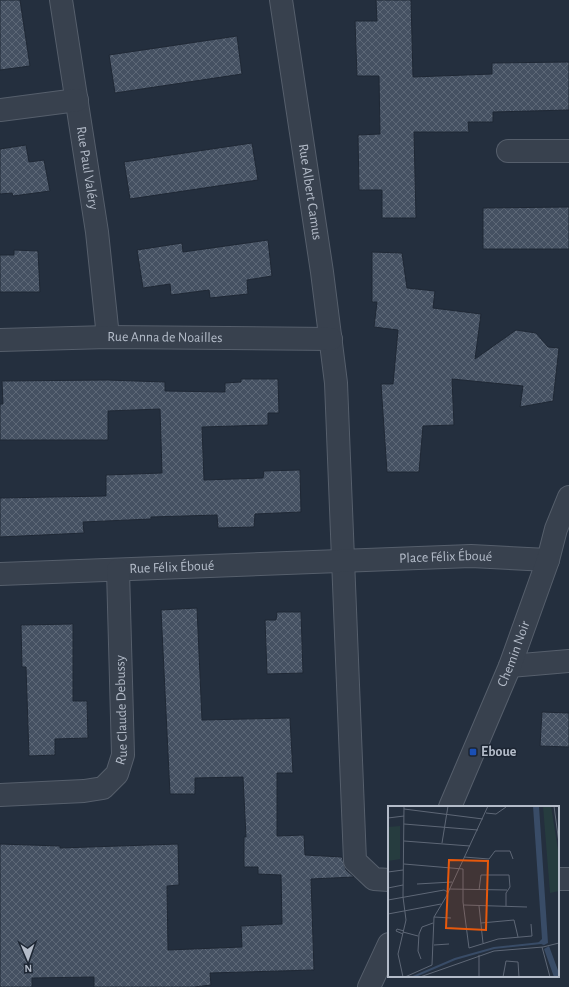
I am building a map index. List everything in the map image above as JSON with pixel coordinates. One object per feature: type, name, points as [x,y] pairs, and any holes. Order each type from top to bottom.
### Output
[{"type":"street","name":"Rue Paul Valéry","points":[[61,0],[97,232],[108,337]]},
{"type":"street","name":"Rue Albert Camus","points":[[281,0],[336,383],[355,861],[374,879],[388,880]]},
{"type":"street","points":[[0,110],[77,100]]},
{"type":"street","points":[[508,151],[569,151]]},
{"type":"street","name":"Rue Anna de Noailles","points":[[0,340],[108,337],[330,339]]},
{"type":"street","name":"Chemin Noir","points":[[450,806],[510,666],[548,560],[562,531],[569,497]]},
{"type":"street","name":"Place Félix Éboué","points":[[343,560],[471,556],[548,560]]},
{"type":"street","name":"Rue Félix Éboué","points":[[0,574],[343,560]]},
{"type":"street","name":"Rue Claude Debussy","points":[[0,795],[84,792],[103,788],[117,774],[123,755],[118,570]]},
{"type":"street","points":[[510,666],[569,661]]},
{"type":"street","points":[[369,987],[388,946]]},
{"type":"building","points":[[0,0],[20,0],[30,66],[0,70]]},
{"type":"building","points":[[376,0],[411,0],[413,77],[492,74],[492,63],[569,62],[569,110],[493,112],[493,122],[468,122],[469,132],[414,132],[416,218],[382,218],[382,190],[359,190],[358,135],[380,134],[379,76],[357,76],[355,21],[377,21]]},
{"type":"building","points":[[237,36],[242,74],[115,93],[109,55]]},
{"type":"building","points":[[252,143],[258,180],[130,199],[124,162]]},
{"type":"building","points":[[26,145],[29,162],[44,160],[50,191],[13,196],[12,193],[0,194],[0,149]]},
{"type":"building","points":[[569,207],[569,249],[483,249],[483,208]]},
{"type":"building","points":[[268,240],[272,276],[247,280],[248,294],[210,298],[209,290],[171,295],[170,284],[143,288],[137,250],[182,243],[183,252]]},
{"type":"building","points":[[14,250],[38,251],[40,292],[0,292],[0,255],[14,255]]},
{"type":"building","points":[[372,252],[402,253],[407,288],[435,291],[433,308],[481,314],[475,359],[516,330],[536,333],[548,347],[559,348],[553,401],[520,407],[523,386],[452,379],[454,425],[423,426],[419,472],[387,472],[381,384],[393,384],[398,330],[374,327],[377,302],[372,302]]},
{"type":"building","points":[[241,379],[278,379],[279,413],[268,413],[268,425],[202,427],[204,480],[263,478],[264,471],[300,470],[301,512],[255,514],[254,527],[218,528],[217,515],[151,517],[151,519],[83,522],[84,533],[0,537],[0,498],[106,496],[106,475],[162,473],[160,409],[108,411],[108,440],[0,440],[0,404],[3,404],[2,381],[107,380],[165,382],[165,391],[225,392],[225,383],[241,382]]},
{"type":"building","points":[[197,608],[202,720],[290,718],[293,773],[277,773],[277,836],[304,835],[305,855],[342,857],[346,870],[354,877],[311,879],[314,970],[210,973],[211,985],[194,987],[94,987],[94,977],[32,978],[32,987],[0,987],[0,844],[60,846],[60,848],[178,844],[179,885],[167,886],[168,950],[242,947],[241,926],[282,924],[281,875],[258,874],[258,867],[244,867],[244,837],[246,837],[243,777],[195,778],[195,794],[170,794],[161,610]]},
{"type":"building","points":[[277,612],[301,612],[303,673],[267,674],[265,620],[276,620]]},
{"type":"building","points":[[73,624],[73,701],[87,701],[88,738],[55,739],[55,755],[29,756],[26,667],[22,667],[21,625]]},
{"type":"building","points":[[542,712],[569,713],[569,747],[540,746]]},
{"type":"place","name":"Eboue","points":[[473,752]]}]
